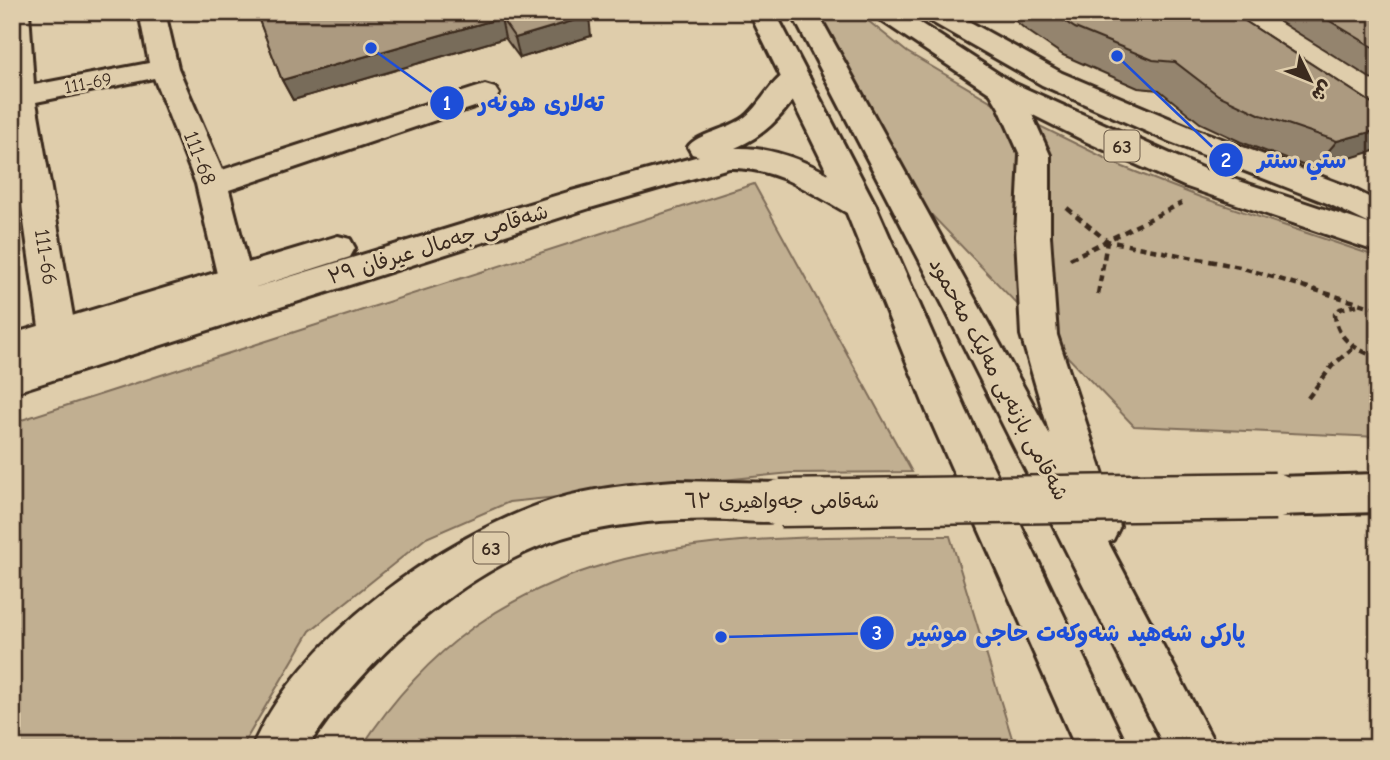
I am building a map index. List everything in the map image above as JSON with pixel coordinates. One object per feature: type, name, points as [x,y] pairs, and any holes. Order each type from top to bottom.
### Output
[{"type":"main road","name":"111-66","points":[[16,12],[17,97],[58,334]]},
{"type":"main road","name":"111-68","points":[[152,12],[164,68],[212,184],[240,291]]},
{"type":"main road","points":[[762,12],[860,206],[946,410],[1102,748]]},
{"type":"main road","name":"شەقامی بازنەیی مەلیک مەحمود","points":[[804,12],[1192,748]]},
{"type":"main road","name":"63","points":[[886,12],[1001,88],[1098,135],[1217,186],[1378,240]]},
{"type":"main road","points":[[932,12],[1052,79],[1179,134],[1338,195],[1378,216]]},
{"type":"main road","name":"111-69","points":[[17,97],[164,68]]},
{"type":"main road","name":"شەقامی جەمال عیرفان ٣٩","points":[[12,377],[240,291],[566,181],[725,142],[747,132],[763,119],[795,78]]},
{"type":"main road","points":[[1001,88],[1014,108],[1035,155],[1033,236],[1039,335],[1128,625]]},
{"type":"main road","points":[[212,184],[485,93]]},
{"type":"main road","name":"شەقامی جەمال عیرفان ٣٩","points":[[12,349],[58,334],[240,291],[729,158],[755,157],[779,163],[860,206]]},
{"type":"main road","name":"شەقامی جەواهیری ٦٣","points":[[277,748],[344,657],[375,628],[440,578],[503,542],[568,516],[633,504],[680,500],[780,503],[1378,493]]},
{"type":"main road","points":[[1068,673],[1085,748]]},
{"type":"path","points":[[1035,275],[1217,186]]},
{"type":"path","points":[[1098,293],[1107,241]]},
{"type":"path","points":[[1107,241],[1240,267],[1378,310]]},
{"type":"path","points":[[1371,307],[1348,305],[1335,314],[1338,331],[1354,347],[1378,357]]},
{"type":"path","points":[[1308,398],[1332,366],[1354,347]]},
{"type":"shaded area","points":[[818,12],[857,12],[907,52],[999,106],[1123,167],[1200,197],[1378,257],[1378,437],[1134,426],[924,207]]},
{"type":"shaded area","points":[[754,184],[912,472],[791,473],[509,502],[426,538],[310,631],[241,748],[12,748],[12,423]]},
{"type":"shaded area","points":[[950,536],[1015,748],[361,748],[418,676],[480,622],[549,585],[621,560],[699,546],[779,539]]},
{"type":"building","points":[[256,12],[585,12],[589,16],[515,38],[501,18],[282,80]]},
{"type":"building","points":[[1051,12],[1231,12],[1378,107],[1378,130],[1337,141],[1261,115],[1218,95],[1175,62],[1153,60],[1075,28]]},
{"type":"building","points":[[1315,12],[1378,12],[1378,50]]},
{"type":"place","name":"تەلاری هونەر","points":[[371,48]]},
{"type":"place","name":"ستي سنتر","points":[[1117,56]]},
{"type":"place","name":"پارکی شەهید شەوکەت حاجی موشیر","points":[[721,637]]}]
